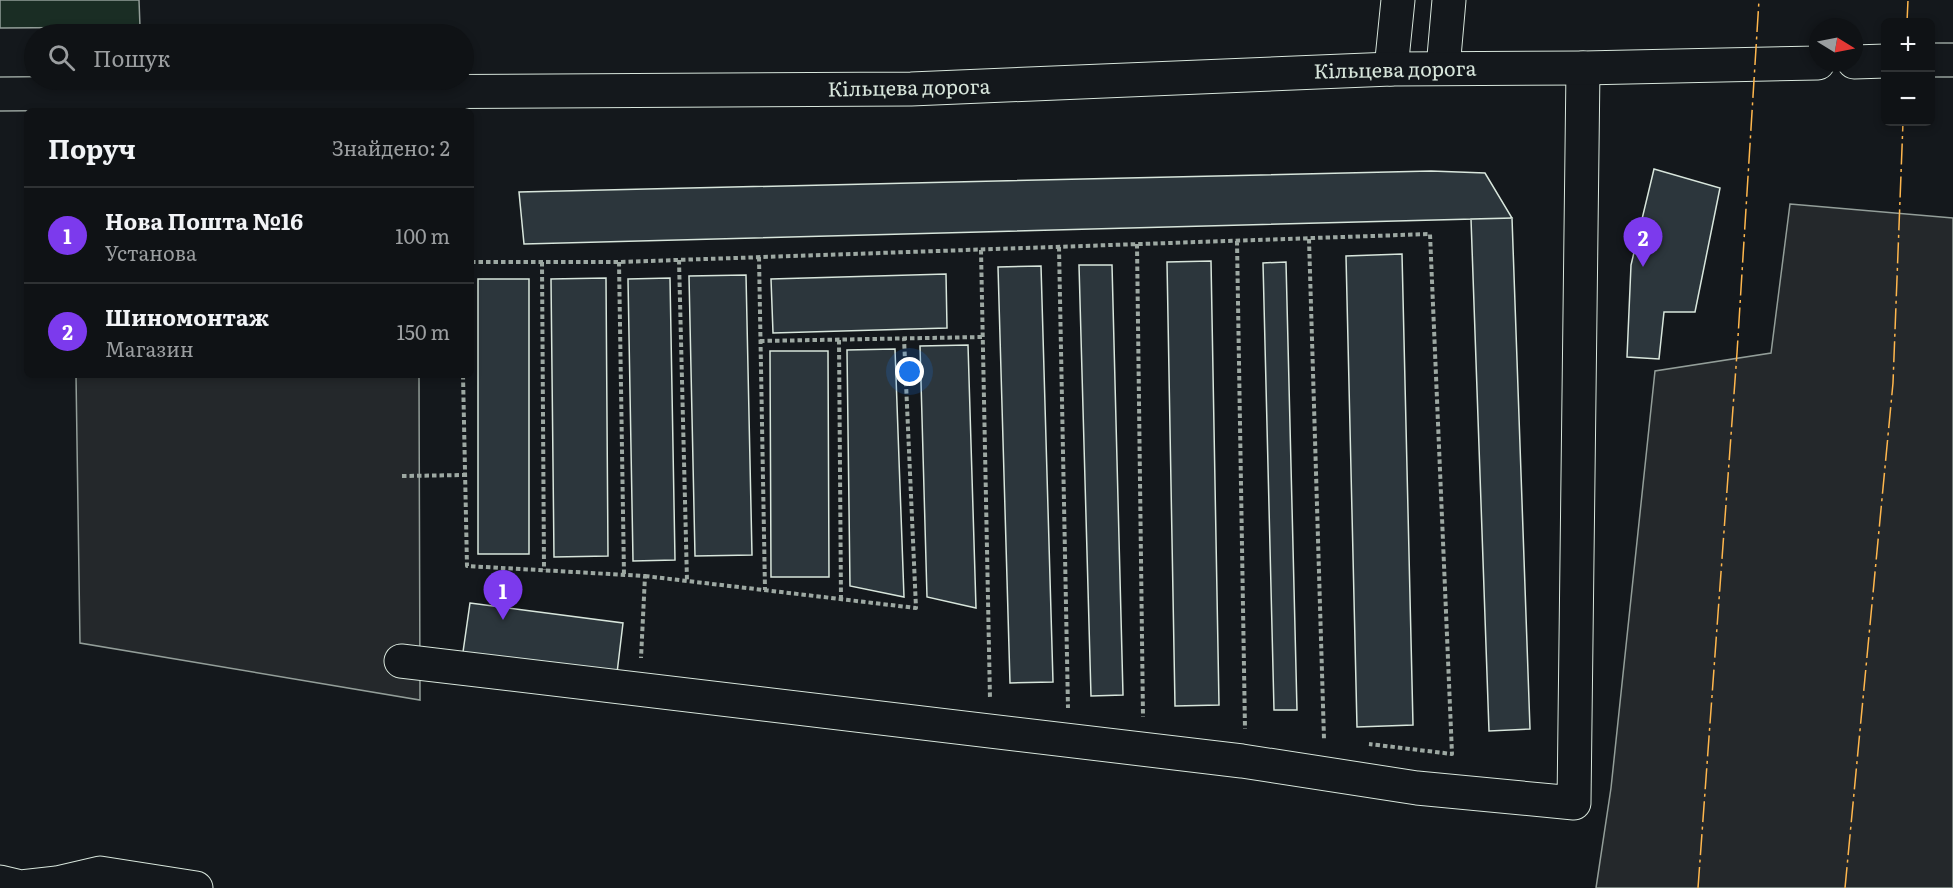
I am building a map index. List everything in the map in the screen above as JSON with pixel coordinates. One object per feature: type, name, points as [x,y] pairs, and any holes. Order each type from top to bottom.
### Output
[{"type":"main road","points":[[1391,69],[1398,0]]},
{"type":"main road","points":[[1443,68],[1449,0]]},
{"type":"main road","points":[[1935,60],[1953,60]]},
{"type":"main road","points":[[1863,62],[1881,61]]},
{"type":"main road","name":"Кільцева дорога","points":[[0,94],[911,89],[1391,69],[1809,63]]},
{"type":"main road","points":[[401,661],[1242,761],[1418,788],[1574,803],[1583,68]]},
{"type":"main road","points":[[0,882],[21,887],[57,883],[100,873],[196,888]]},
{"type":"path","points":[[474,262],[619,262],[1430,234],[1452,754],[1367,744]]},
{"type":"path","points":[[1309,239],[1324,739]]},
{"type":"path","points":[[1234,728],[1245,729],[1237,241]]},
{"type":"path","points":[[1137,244],[1143,717]]},
{"type":"path","points":[[1059,247],[1068,709]]},
{"type":"path","points":[[981,249],[990,699],[1001,701]]},
{"type":"path","points":[[759,257],[765,590]]},
{"type":"path","points":[[679,260],[687,581]]},
{"type":"path","points":[[542,262],[544,570]]},
{"type":"path","points":[[619,262],[624,575]]},
{"type":"path","points":[[760,341],[983,337]]},
{"type":"path","points":[[463,378],[467,566],[645,576],[916,608],[904,338]]},
{"type":"path","points":[[839,340],[842,600]]},
{"type":"path","points":[[402,476],[465,475]]},
{"type":"path","points":[[641,658],[645,576]]},
{"type":"path","points":[[1057,707],[1079,710]]},
{"type":"path","points":[[1132,716],[1154,719]]},
{"type":"path","points":[[1313,737],[1335,740]]},
{"type":"green space","points":[[0,0],[139,0],[140,24],[24,24],[24,28],[0,28]]},
{"type":"shaded area","points":[[1790,204],[1953,218],[1953,888],[1596,888],[1611,788],[1655,371],[1771,353]]},
{"type":"shaded area","points":[[76,378],[419,378],[420,700],[80,643]]},
{"type":"building","points":[[1654,169],[1720,188],[1695,312],[1664,312],[1659,359],[1627,357],[1631,265]]},
{"type":"building","points":[[1431,171],[1485,173],[1512,218],[524,244],[519,192]]},
{"type":"building","points":[[1512,218],[1530,729],[1489,731],[1471,219]]},
{"type":"building","points":[[1402,254],[1413,725],[1357,727],[1346,256]]},
{"type":"building","points":[[1211,261],[1219,705],[1175,706],[1167,262]]},
{"type":"building","points":[[1286,262],[1297,710],[1274,710],[1263,263]]},
{"type":"building","points":[[1079,265],[1112,265],[1123,695],[1091,696]]},
{"type":"building","points":[[1041,266],[1053,682],[1010,683],[998,267]]},
{"type":"building","points":[[946,274],[947,328],[773,333],[771,279]]},
{"type":"building","points":[[746,275],[752,555],[695,556],[689,276]]},
{"type":"building","points":[[606,278],[608,556],[554,557],[551,279]]},
{"type":"building","points":[[670,278],[675,560],[633,561],[628,279]]},
{"type":"building","points":[[478,279],[529,279],[529,554],[478,554]]},
{"type":"building","points":[[968,345],[976,608],[927,597],[920,346]]},
{"type":"building","points":[[895,349],[904,597],[850,586],[847,350]]},
{"type":"building","points":[[770,351],[828,351],[829,577],[771,577]]},
{"type":"building","points":[[470,603],[623,623],[617,673],[463,652]]},
{"type":"power","points":[[1698,888],[1737,353],[1759,0]]},
{"type":"power","points":[[1907,18],[1908,0]]},
{"type":"power","points":[[1845,888],[1893,383],[1903,126]]},
{"type":"place","name":"Шиномонтаж","points":[[1643,267]]},
{"type":"place","name":"Нова Пошта №16","points":[[503,620]]}]
